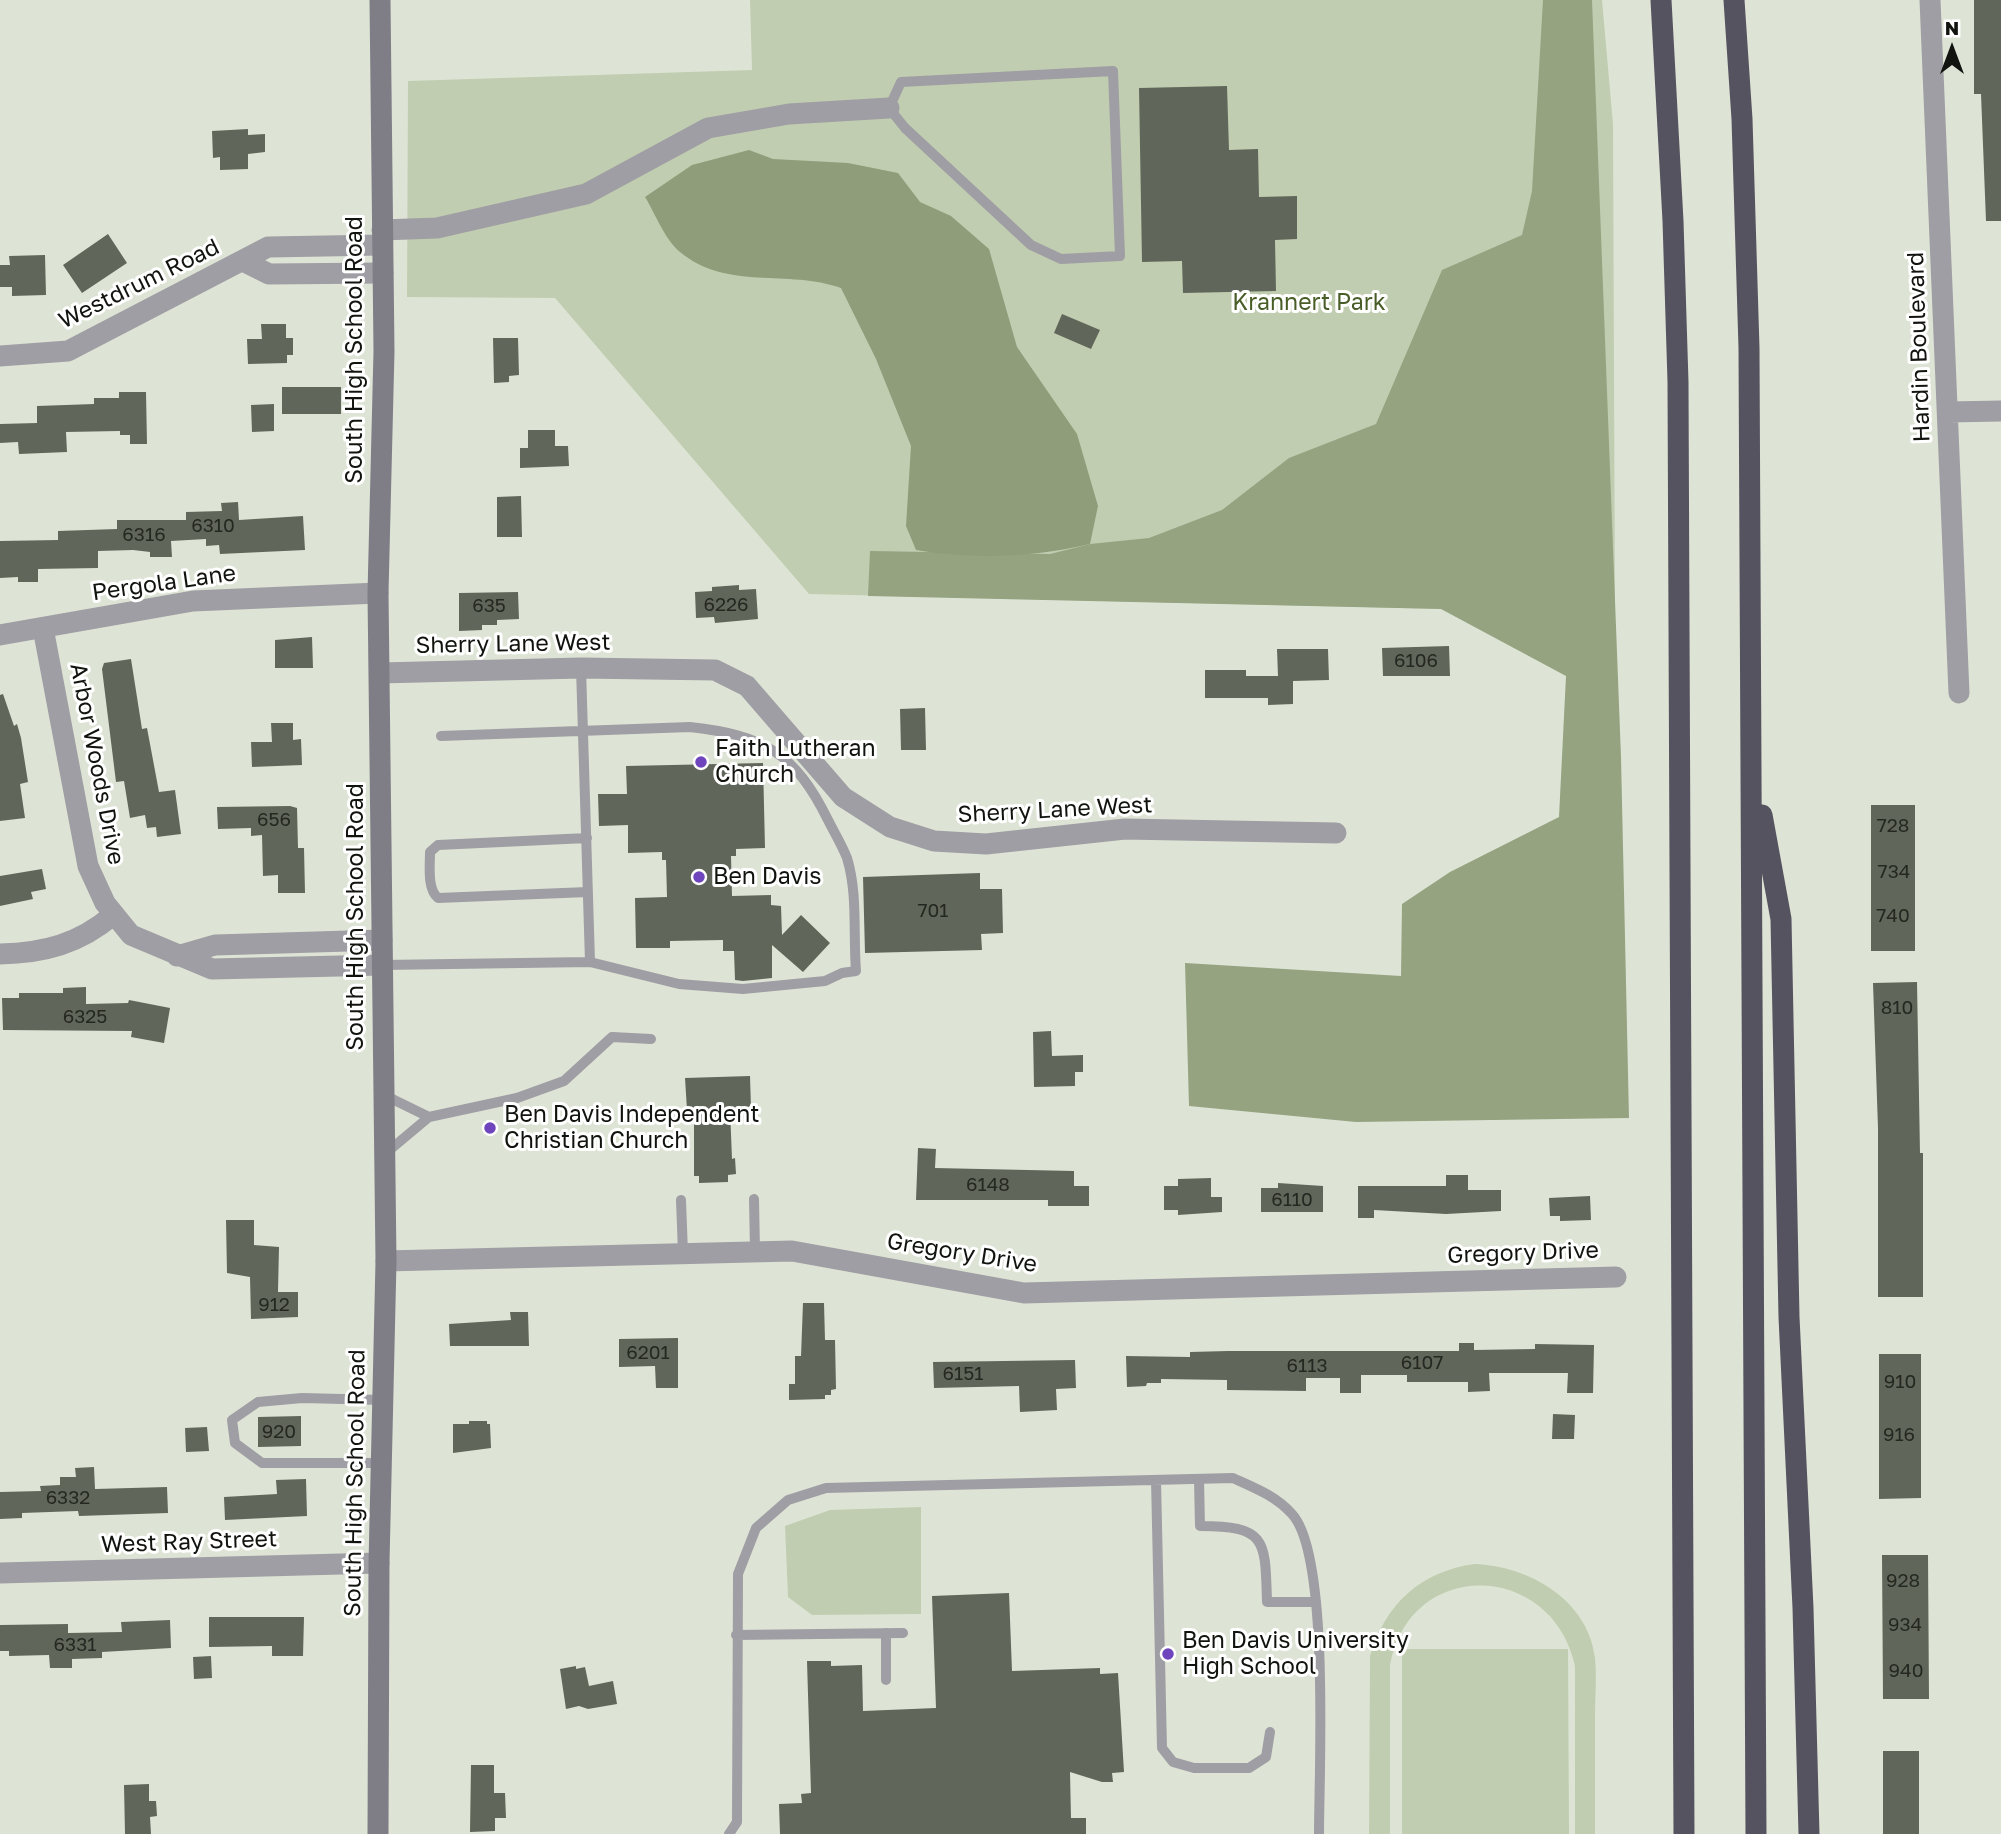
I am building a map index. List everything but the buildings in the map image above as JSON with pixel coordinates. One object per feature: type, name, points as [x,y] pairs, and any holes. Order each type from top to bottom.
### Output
[{"type":"highway","points":[[1661,0],[1674,221],[1679,490],[1683,1830]]},
{"type":"highway","points":[[1734,0],[1742,119],[1749,348],[1756,1834]]},
{"type":"highway","points":[[1752,762],[1781,919],[1789,1317],[1803,1608],[1809,1834]]},
{"type":"street","name":"South High School Road","points":[[378,1834],[379,1563],[386,1261],[378,593],[383,273],[380,0]]},
{"type":"street","name":"Hardin Boulevard","points":[[1930,0],[1959,693]]},
{"type":"street","points":[[245,262],[268,247],[382,238],[586,194],[708,128],[789,114],[889,108]]},
{"type":"street","name":"Westdrum Road","points":[[0,356],[68,351],[245,262],[269,274],[383,273]]},
{"type":"street","points":[[1948,412],[2001,411]]},
{"type":"street","name":"Pergola Lane","points":[[0,635],[193,601],[378,593]]},
{"type":"street","name":"Arbor Woods Drive","points":[[43,628],[87,862],[97,888],[113,915],[131,934],[212,969],[382,965]]},
{"type":"street","name":"Sherry Lane West","points":[[380,673],[581,668],[715,670],[747,686],[843,797],[890,827],[934,841],[986,844],[1125,829],[1336,833]]},
{"type":"street","points":[[0,954],[34,953],[62,946],[82,937],[113,915]]},
{"type":"street","points":[[177,956],[215,945],[382,940]]},
{"type":"street","name":"Gregory Drive","points":[[386,1261],[755,1251],[807,1252],[1024,1293],[1616,1277]]},
{"type":"street","name":"West Ray Street","points":[[0,1573],[379,1563]]},
{"type":"lane","points":[[1114,71],[1120,256],[1061,259],[1031,245],[905,128],[889,108],[901,82],[1114,71]]},
{"type":"lane","points":[[581,668],[590,962]]},
{"type":"lane","points":[[382,965],[590,962],[679,984],[743,989],[825,981],[842,973],[856,971],[854,911],[847,858],[820,804],[797,767],[756,740],[727,731],[691,727],[441,736]]},
{"type":"lane","points":[[587,838],[438,845],[430,852],[431,884],[438,898],[588,892]]},
{"type":"lane","points":[[386,1153],[429,1117],[517,1098],[564,1080],[612,1037],[651,1039]]},
{"type":"lane","points":[[384,1095],[429,1117]]},
{"type":"lane","points":[[681,1199],[683,1253]]},
{"type":"lane","points":[[754,1199],[755,1251]]},
{"type":"lane","points":[[382,1463],[262,1463],[235,1443],[232,1420],[258,1402],[302,1398],[383,1400]]},
{"type":"lane","points":[[729,1834],[737,1822],[738,1574],[756,1528],[788,1500],[826,1489],[1234,1478],[1266,1493],[1293,1515],[1309,1546],[1316,1602],[1320,1834]]},
{"type":"lane","points":[[1199,1479],[1200,1526],[1231,1526],[1251,1532],[1265,1552],[1267,1602],[1316,1602]]},
{"type":"lane","points":[[1156,1480],[1163,1748],[1173,1762],[1194,1768],[1249,1768],[1266,1757],[1269,1732]]},
{"type":"lane","points":[[886,1633],[886,1681]]},
{"type":"lane","points":[[736,1635],[903,1633]]},
{"type":"green space","name":"Krannert Park","points":[[750,0],[1602,0],[1613,124],[1615,613],[809,594],[555,298],[407,297],[408,81],[752,70]]},
{"type":"green space","points":[[921,1507],[921,1614],[812,1615],[788,1597],[785,1526],[830,1510]]},
{"type":"green space","points":[[1475,1564],[1515,1571],[1552,1590],[1568,1603],[1581,1619],[1590,1637],[1596,1673],[1595,1834],[1575,1834],[1575,1666],[1561,1631],[1539,1606],[1512,1591],[1481,1586],[1451,1590],[1424,1605],[1403,1630],[1390,1665],[1390,1834],[1369,1834],[1370,1656],[1377,1637],[1396,1606],[1422,1582],[1438,1574]]},
{"type":"green space","points":[[1402,1649],[1568,1649],[1569,1834],[1402,1834]]},
{"type":"shaded area","points":[[1543,0],[1592,0],[1621,757],[1629,1118],[1356,1122],[1189,1106],[1185,963],[1401,976],[1402,904],[1450,872],[1559,817],[1566,676],[1441,609],[868,596],[870,551],[1050,554],[1090,544],[1149,538],[1222,510],[1289,458],[1376,424],[1442,270],[1522,235],[1532,191]]},
{"type":"shaded area","points":[[749,150],[773,159],[848,163],[898,173],[920,202],[951,216],[989,249],[1017,347],[1077,434],[1098,506],[1090,544],[1004,556],[916,550],[906,526],[911,446],[876,359],[841,288],[800,280],[738,276],[698,264],[680,252],[670,241],[645,197],[692,165]]},
{"type":"place","name":"Faith Lutheran Church","points":[[701,762]]},
{"type":"place","name":"Ben Davis","points":[[699,877]]},
{"type":"place","name":"Ben Davis Independent Christian Church","points":[[490,1128]]},
{"type":"place","name":"Ben Davis University High School","points":[[1168,1654]]}]
